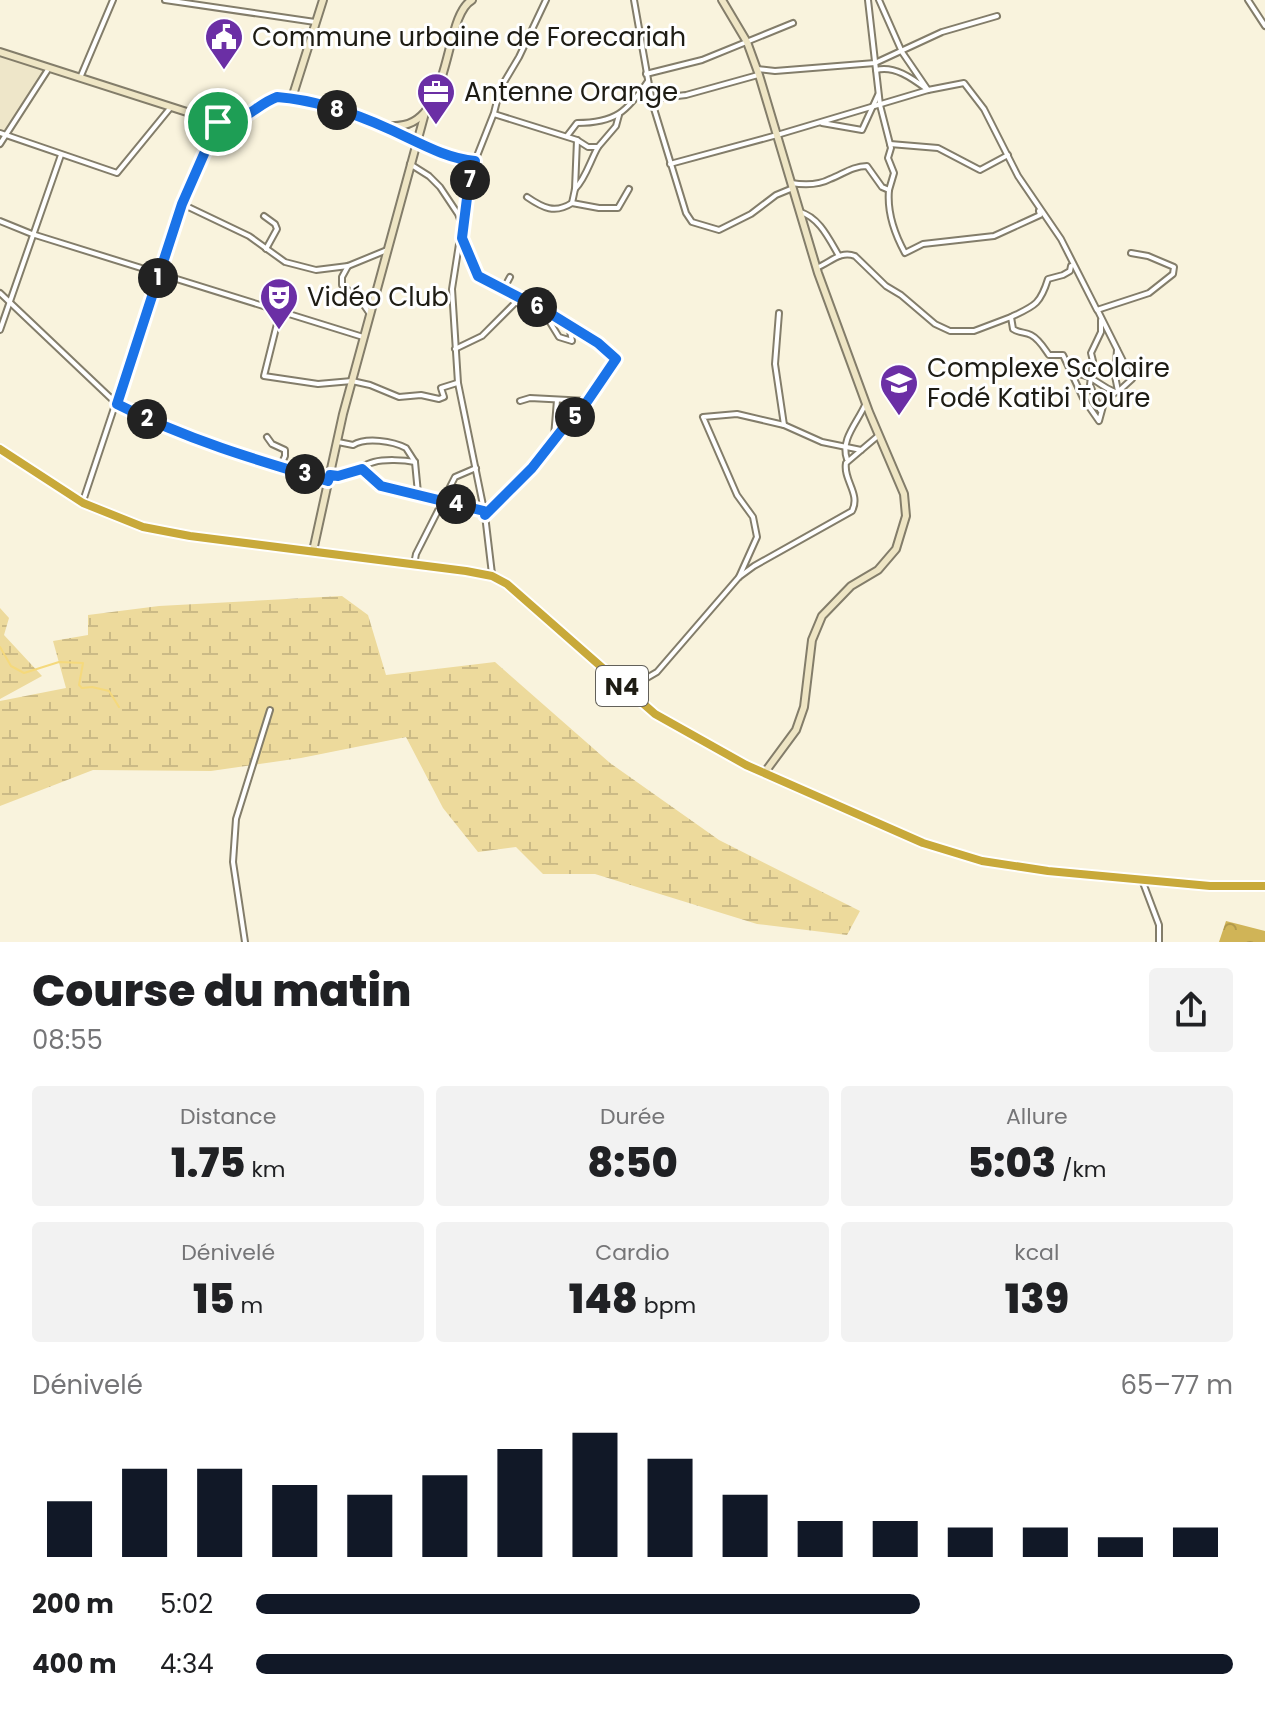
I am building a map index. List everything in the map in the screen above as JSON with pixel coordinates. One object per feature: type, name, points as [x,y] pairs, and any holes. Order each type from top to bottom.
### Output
[{"type":"highway","name":"N4","points":[[0,449],[83,503],[143,527],[492,576],[507,584],[655,714],[746,765],[923,843],[982,861],[1210,886],[1265,886]]},
{"type":"street","points":[[80,78],[113,0]]},
{"type":"street","points":[[165,0],[315,22]]},
{"type":"street","points":[[292,98],[323,0]]},
{"type":"street","points":[[492,576],[484,513],[458,383],[452,289],[475,161],[500,89],[546,0]]},
{"type":"street","points":[[634,0],[651,99],[686,213],[692,222],[719,230],[751,214],[792,186],[828,181],[859,166],[867,166],[882,187],[889,190]]},
{"type":"street","points":[[722,0],[747,42],[758,72],[816,268],[904,494],[906,516],[896,549],[878,570],[851,586],[822,616],[812,640],[804,707],[796,730],[765,772]]},
{"type":"street","points":[[820,123],[862,130],[877,106],[879,93],[868,0]]},
{"type":"street","points":[[879,0],[902,52],[928,90]]},
{"type":"street","points":[[1248,0],[1265,26]]},
{"type":"street","points":[[313,551],[363,337],[410,164],[425,113],[447,64],[467,1]]},
{"type":"street","points":[[651,99],[686,95],[758,72],[875,63],[942,32],[997,16]]},
{"type":"street","points":[[646,74],[702,60],[793,23]]},
{"type":"street","points":[[0,52],[218,122],[236,122],[264,102],[277,97],[304,98],[384,126],[434,150],[475,161]]},
{"type":"street","points":[[0,144],[3,134],[49,68]]},
{"type":"street","points":[[876,70],[898,71],[928,90]]},
{"type":"street","points":[[567,137],[577,123],[600,123],[619,115],[648,81]]},
{"type":"street","points":[[670,164],[928,90],[964,83],[984,109],[1039,208],[1061,239],[1132,379],[1105,399],[1098,421],[1083,398],[1063,355],[1049,355],[1031,334],[1021,334],[1013,329],[1011,317]]},
{"type":"street","points":[[877,106],[890,144],[888,158],[894,173],[888,206],[905,253],[923,244],[994,236],[1040,215],[1039,208]]},
{"type":"street","points":[[3,134],[117,173],[171,107]]},
{"type":"street","points":[[384,126],[415,122],[425,113]]},
{"type":"street","points":[[494,113],[577,140],[588,147],[598,147]]},
{"type":"street","points":[[575,189],[585,176],[598,147],[616,126],[619,115]]},
{"type":"street","points":[[83,503],[182,204],[218,122]]},
{"type":"street","points":[[572,203],[577,140]]},
{"type":"street","points":[[890,144],[938,148],[980,170],[1008,155]]},
{"type":"street","points":[[0,330],[61,155]]},
{"type":"street","points":[[410,164],[440,187],[462,225]]},
{"type":"street","points":[[527,197],[548,209],[561,210],[572,203],[610,210],[618,208],[629,189]]},
{"type":"street","points":[[182,204],[249,236],[285,262],[316,270],[348,266],[387,250]]},
{"type":"street","points":[[800,212],[824,231],[839,256]]},
{"type":"street","points":[[264,216],[277,229],[266,249]]},
{"type":"street","points":[[0,221],[32,234],[363,337]]},
{"type":"street","points":[[462,238],[478,276],[569,325],[606,348],[616,359],[587,401],[532,468],[484,513]]},
{"type":"street","points":[[1097,310],[1149,293],[1173,274],[1174,267],[1148,256],[1131,253]]},
{"type":"street","points":[[816,268],[839,256],[855,256],[886,286],[935,324],[950,331],[974,331],[1036,306],[1048,279],[1070,271],[1072,264]]},
{"type":"street","points":[[348,266],[342,277],[342,285],[361,301],[370,314]]},
{"type":"street","points":[[503,290],[510,277]]},
{"type":"street","points":[[0,293],[117,404],[186,436],[280,467],[329,478],[362,469],[372,462],[415,462]]},
{"type":"street","points":[[455,349],[482,336],[520,298]]},
{"type":"street","points":[[541,309],[559,337],[572,341],[569,325]]},
{"type":"street","points":[[280,312],[264,376],[318,384],[352,381],[399,397],[421,395],[439,399],[444,397],[441,388],[458,383]]},
{"type":"street","points":[[779,313],[775,364],[784,425]]},
{"type":"street","points":[[1100,411],[1091,391],[1090,375],[1091,353],[1101,332],[1102,318]]},
{"type":"street","points":[[1117,349],[1117,392]]},
{"type":"street","points":[[1071,373],[1090,375],[1105,388],[1117,392]]},
{"type":"street","points":[[520,401],[530,398],[587,401]]},
{"type":"street","points":[[553,441],[557,400]]},
{"type":"street","points":[[626,690],[657,672],[739,577],[852,511],[855,500],[844,469],[847,460],[845,445],[866,403]]},
{"type":"street","points":[[739,577],[757,537],[753,517],[737,495],[703,417],[737,414],[784,425],[822,442],[861,450]]},
{"type":"street","points":[[847,460],[879,435]]},
{"type":"street","points":[[267,437],[272,444],[285,450],[280,467]]},
{"type":"street","points":[[338,442],[353,445],[359,441],[382,441],[406,448],[415,462],[418,493]]},
{"type":"street","points":[[414,564],[420,545],[458,474],[476,468]]},
{"type":"street","points":[[362,469],[381,486],[409,494],[418,493],[484,513]]},
{"type":"street","points":[[245,942],[233,862],[236,819],[270,710]]},
{"type":"street","points":[[1141,879],[1159,925],[1159,942]]},
{"type":"shaded area","points":[[0,52],[49,68],[6,134],[0,133]]},
{"type":"green space","points":[[342,596],[368,615],[386,675],[495,662],[610,763],[719,840],[860,911],[847,935],[757,924],[595,874],[543,874],[516,847],[478,852],[443,808],[406,737],[301,758],[211,771],[93,770],[0,806],[0,701],[66,688],[53,641],[88,635],[88,615],[159,606]]},
{"type":"green space","points":[[0,608],[9,618],[4,635],[42,676],[0,699]]},
{"type":"green space","points":[[1226,921],[1265,931],[1265,942],[1219,942]]},
{"type":"waterway","points":[[0,647],[11,666],[24,673],[59,662],[83,663],[79,685],[109,691],[119,707]]},
{"type":"place","name":"Commune urbaine de Forecariah","points":[[224,71]]},
{"type":"place","name":"Antenne Orange","points":[[436,126]]},
{"type":"place","name":"Vidéo Club","points":[[279,331]]},
{"type":"place","name":"Complexe Scolaire Fodé Katibi Toure","points":[[899,417]]},
{"type":"route","points":[[277,97],[304,98],[384,126],[434,150],[475,161],[469,182],[462,238],[478,276],[551,314],[606,348],[616,359],[580,412],[532,468],[485,515],[484,511],[469,506],[381,486],[362,469],[338,476],[330,475],[328,481],[246,458],[186,436],[117,404],[182,204],[218,122],[236,122],[264,102],[277,97]]}]
